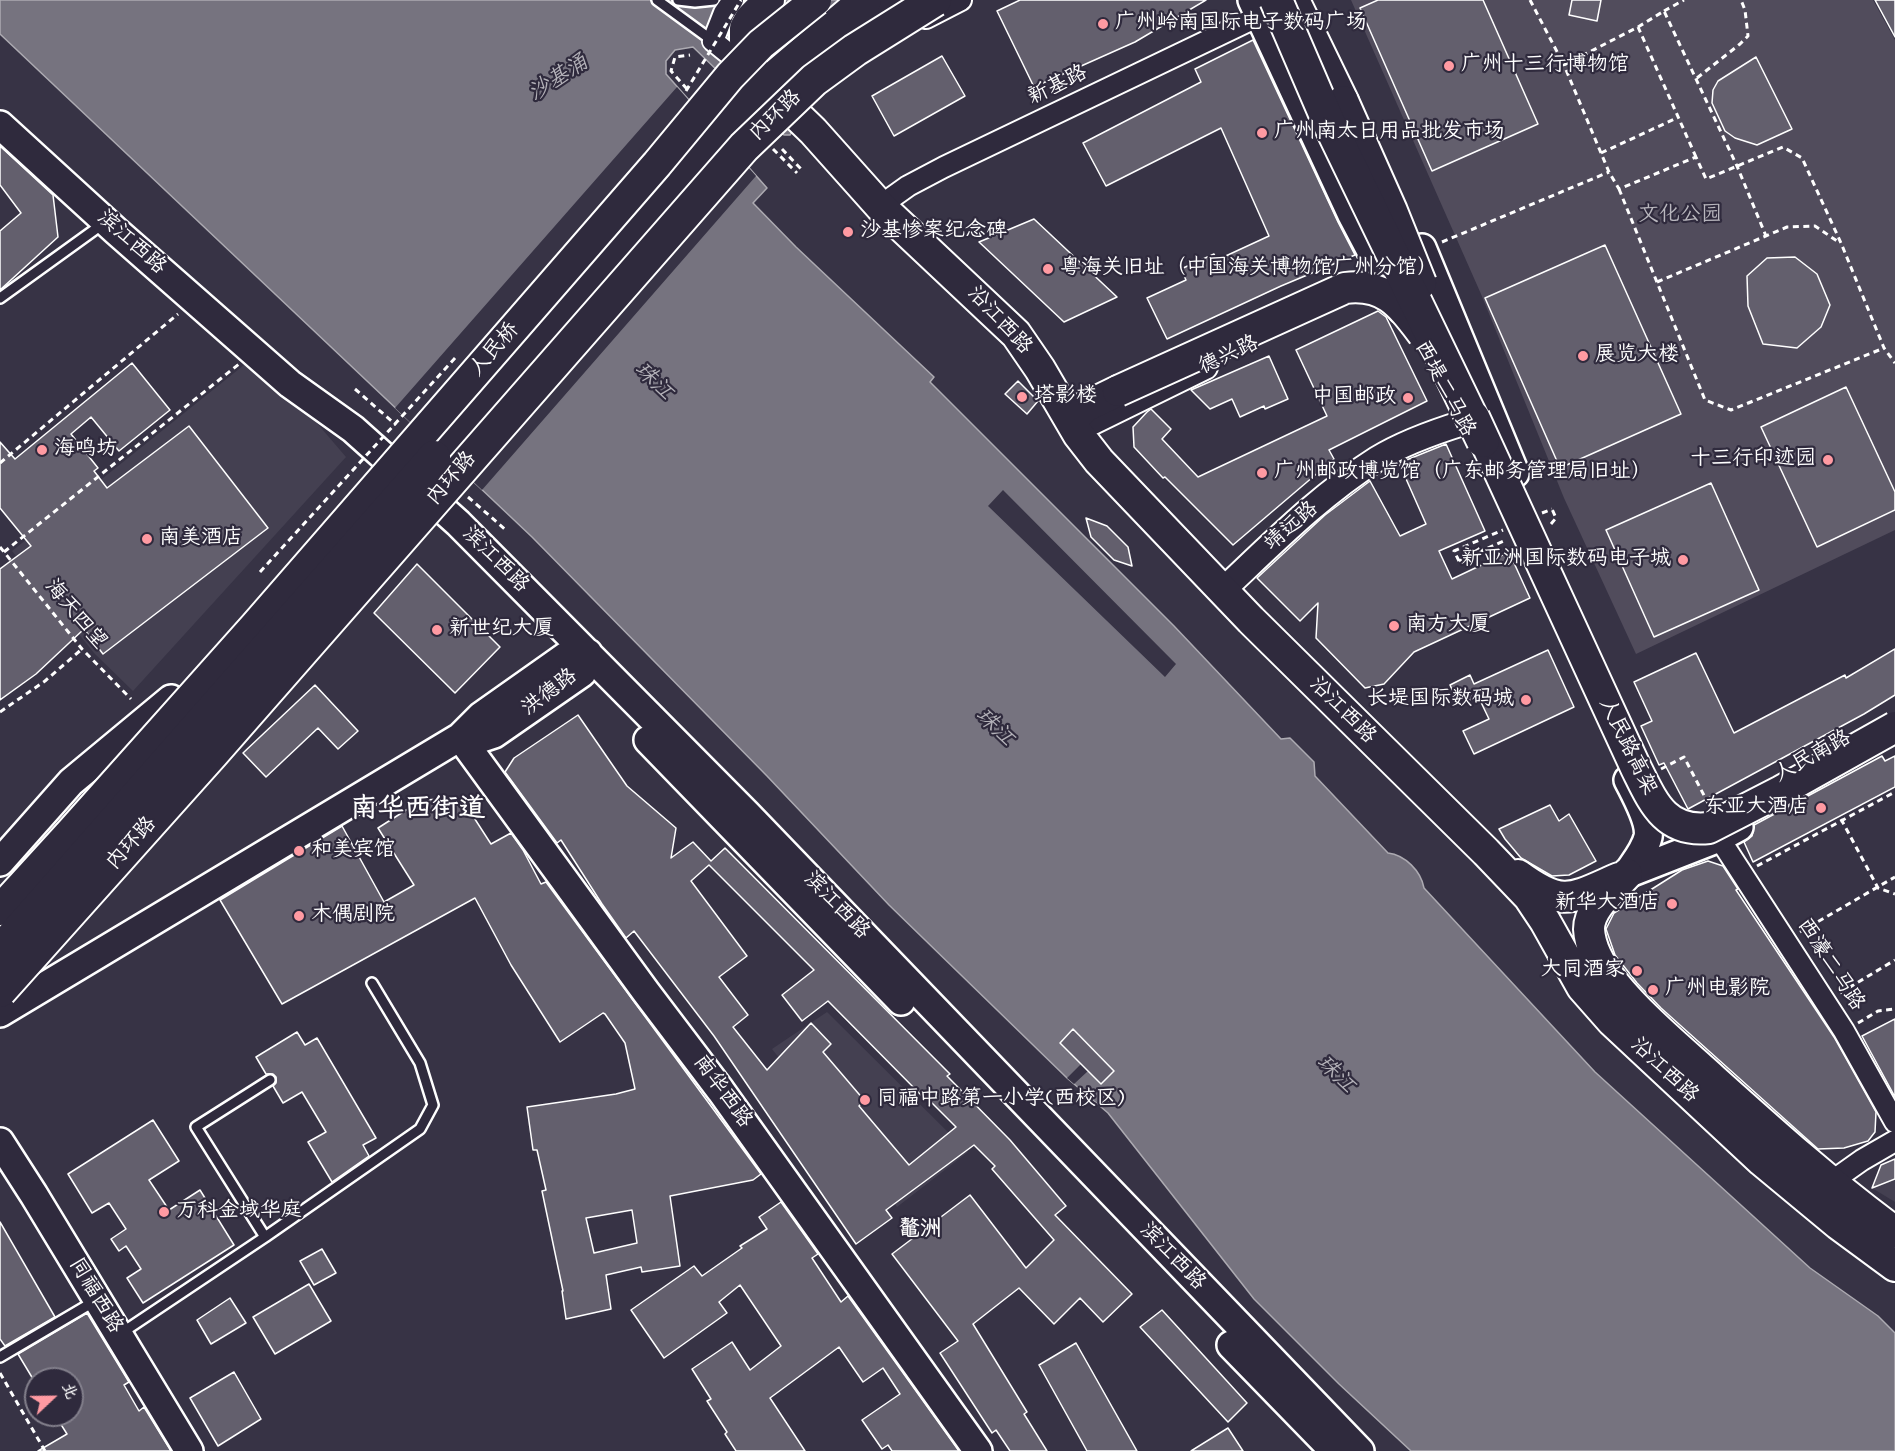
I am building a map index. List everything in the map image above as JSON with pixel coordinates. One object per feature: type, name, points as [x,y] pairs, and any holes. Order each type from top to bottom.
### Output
[{"type":"highway","name":"内环路","points":[[0,951],[692,163],[768,87],[865,0]]},
{"type":"highway","name":"内环路","points":[[2,1008],[213,754],[744,147],[814,80],[935,0]]},
{"type":"highway","points":[[885,31],[945,0]]},
{"type":"highway","points":[[1262,4],[1329,123],[1473,432]]},
{"type":"main road","points":[[768,87],[745,41],[745,28],[750,19],[769,0]]},
{"type":"main road","name":"人民桥","points":[[176,704],[359,484],[421,419],[662,143],[717,75],[756,37],[803,0]]},
{"type":"main road","name":"人民桥","points":[[176,704],[276,602],[649,173],[724,82],[761,44],[816,0]]},
{"type":"main road","points":[[813,131],[802,95],[808,75],[825,54],[891,0]]},
{"type":"main road","points":[[1284,0],[1393,238],[1456,334]]},
{"type":"main road","points":[[1294,0],[1343,101],[1392,211],[1473,432]]},
{"type":"main road","name":"西堤二马路","points":[[1308,0],[1423,250],[1456,334],[1650,791]]},
{"type":"main road","points":[[1262,4],[1380,256],[1473,432]]},
{"type":"main road","name":"西堤二马路","points":[[1262,4],[1352,215],[1387,284],[1473,432],[1511,532],[1650,791]]},
{"type":"main road","name":"沿江西路","points":[[768,87],[813,131],[880,206],[1016,334],[1036,362],[1071,422],[1099,461],[1222,591],[1530,897],[1582,987],[1612,1021],[1770,1168],[1838,1224],[1895,1266]]},
{"type":"main road","name":"滨江西路","points":[[0,125],[290,384],[353,429],[458,523],[578,661],[1334,1451]]},
{"type":"main road","points":[[1387,284],[1393,238]]},
{"type":"main road","points":[[1071,422],[1085,407],[1344,288],[1360,286],[1384,292],[1403,308],[1423,334]]},
{"type":"main road","name":"人民路高架","points":[[1473,432],[1645,786],[1662,814],[1674,823],[1696,829],[1709,828],[1781,791],[1895,727]]},
{"type":"main road","name":"洪德路","points":[[2,1008],[460,737],[481,716],[578,661]]},
{"type":"main road","name":"滨江西路","points":[[578,661],[755,822],[1360,1451]]},
{"type":"main road","points":[[107,811],[141,768],[176,704]]},
{"type":"main road","points":[[0,862],[71,782],[176,704]]},
{"type":"main road","points":[[0,890],[176,704]]},
{"type":"main road","points":[[0,909],[72,831],[176,704]]},
{"type":"main road","name":"人民南路","points":[[1650,791],[1678,812],[1701,815],[1758,788],[1895,711]]},
{"type":"main road","name":"南华西路","points":[[460,737],[646,992],[721,1090],[978,1451]]},
{"type":"main road","name":"人民南路","points":[[1627,874],[1719,838],[1895,742]]},
{"type":"main road","points":[[1486,852],[1534,887],[1556,896],[1567,898],[1586,892],[1627,874],[1648,836],[1650,791]]},
{"type":"main road","name":"沿江西路","points":[[1627,874],[1592,915],[1589,927],[1591,940],[1602,967],[1623,994],[1664,1034],[1798,1155],[1895,1232]]},
{"type":"main road","name":"同福西路","points":[[0,1142],[189,1451]]},
{"type":"street","points":[[733,0],[724,13],[713,41],[768,87]]},
{"type":"street","points":[[813,131],[811,104],[823,84],[864,54],[961,0]]},
{"type":"street","name":"新基路","points":[[880,206],[908,186],[1262,4]]},
{"type":"street","name":"德兴路","points":[[1071,422],[1093,422],[1237,352],[1387,284]]},
{"type":"street","name":"靖远路","points":[[1222,591],[1290,527],[1358,472],[1397,448],[1473,432]]},
{"type":"street","name":"西濠二马路","points":[[1719,838],[1844,1031],[1895,1122]]},
{"type":"street","points":[[1831,1182],[1862,1160],[1895,1141]]},
{"type":"lane","points":[[657,0],[713,41]]},
{"type":"lane","points":[[678,0],[695,2],[714,0]]},
{"type":"lane","points":[[0,298],[106,221]]},
{"type":"lane","points":[[118,1335],[265,1237],[420,1129],[434,1105],[420,1063],[372,983]]},
{"type":"lane","points":[[265,1237],[196,1127],[270,1080]]},
{"type":"lane","points":[[208,1262],[214,1271]]},
{"type":"lane","points":[[0,1357],[97,1300]]},
{"type":"path","points":[[682,97],[741,0]]},
{"type":"path","points":[[1530,0],[1564,65],[1609,172],[1619,189],[1705,400],[1731,410],[1884,348]]},
{"type":"path","points":[[1564,65],[1638,27],[1684,0]]},
{"type":"path","points":[[1696,78],[1748,36],[1745,10],[1741,0]]},
{"type":"path","points":[[1664,11],[1737,166],[1766,236]]},
{"type":"path","points":[[1638,27],[1706,179],[1783,147],[1802,158],[1841,243],[1884,348],[1895,363]]},
{"type":"path","points":[[687,89],[671,71],[675,57],[690,55]]},
{"type":"path","points":[[1601,153],[1678,117]]},
{"type":"path","points":[[770,146],[797,173]]},
{"type":"path","points":[[782,149],[801,169]]},
{"type":"path","points":[[1619,189],[1696,157]]},
{"type":"path","points":[[1423,250],[1609,172]]},
{"type":"path","points":[[1657,282],[1787,227],[1815,226],[1841,243]]},
{"type":"path","points":[[0,463],[195,300]]},
{"type":"path","points":[[4,552],[254,352]]},
{"type":"path","points":[[260,573],[458,355]]},
{"type":"path","points":[[355,389],[396,425]]},
{"type":"path","points":[[464,494],[507,531]]},
{"type":"path","points":[[1541,513],[1552,509],[1556,518],[1551,524]]},
{"type":"path","points":[[1511,532],[1459,561],[1454,551],[1511,532]]},
{"type":"path","name":"海天四望","points":[[0,547],[82,649],[131,699]]},
{"type":"path","points":[[0,712],[45,681],[82,649]]},
{"type":"path","points":[[1650,791],[1684,757],[1708,804]]},
{"type":"path","points":[[1742,874],[1895,792]]},
{"type":"path","points":[[1841,819],[1878,888],[1895,894]]},
{"type":"path","points":[[1785,941],[1895,877]]},
{"type":"path","points":[[1824,1002],[1895,960]]},
{"type":"path","points":[[1844,1031],[1878,1011],[1895,1009]]},
{"type":"path","points":[[0,1372],[45,1451]]},
{"type":"shaded area","points":[[254,357],[286,387],[346,457],[133,691],[94,653],[12,551]]},
{"type":"shaded area","name":"同福中路第一小学(西校区)","points":[[827,1012],[968,1152],[897,1207],[772,1049]]},
{"type":"shaded area","points":[[1895,1179],[1895,1202],[1872,1188]]},
{"type":"green space","name":"文化公园","points":[[1351,0],[1873,0],[1895,40],[1895,530],[1636,654],[1564,498],[1481,294]]},
{"type":"water","points":[[0,0],[880,0],[790,135],[784,135],[693,47],[675,50],[666,61],[666,74],[767,188],[753,203],[796,247],[934,377],[930,382],[1174,626],[1281,739],[1290,738],[1314,762],[1315,776],[1388,853],[1406,860],[1416,870],[1424,888],[1595,1072],[1810,1268],[1878,1316],[1895,1333],[1895,1451],[1411,1451],[1339,1384],[1254,1299],[1108,1113],[1067,1078],[889,905],[767,776],[532,537],[0,34]]},
{"type":"pier","points":[[677,87],[756,176],[482,490],[395,408]]},
{"type":"pier","points":[[1003,490],[1176,664],[1165,677],[988,506]]},
{"type":"pier","points":[[1073,1029],[1114,1071],[1101,1084],[1088,1071],[1074,1084],[1067,1078],[1081,1064],[1060,1043]]},
{"type":"building","name":"广州岭南国际电子数码广场","points":[[1020,0],[1206,0],[1135,42],[1034,87],[997,11]]},
{"type":"building","name":"广州十三行博物馆","points":[[1378,0],[1483,0],[1538,124],[1432,171],[1360,8]]},
{"type":"building","points":[[1572,0],[1601,0],[1597,21],[1569,15]]},
{"type":"building","points":[[1875,0],[1895,0],[1895,37]]},
{"type":"building","points":[[1253,40],[1355,255],[1281,286],[1167,339],[1147,298],[1186,280],[1181,269],[1214,254],[1217,260],[1269,236],[1221,128],[1106,186],[1083,143],[1201,82],[1195,69]]},
{"type":"building","points":[[942,56],[965,96],[894,136],[872,96]]},
{"type":"building","points":[[1756,57],[1792,129],[1757,145],[1735,138],[1725,131],[1712,103],[1713,90],[1718,81]]},
{"type":"building","points":[[0,146],[53,195],[58,237],[0,290],[0,231],[21,213],[0,185]]},
{"type":"building","name":"粤海关旧址（中国海关博物馆广州分馆）","points":[[1034,219],[1117,297],[1064,322],[979,242]]},
{"type":"building","name":"展览大楼","points":[[1605,245],[1681,414],[1560,468],[1485,298]]},
{"type":"building","points":[[1795,257],[1817,274],[1830,305],[1821,327],[1797,348],[1763,344],[1748,306],[1747,276],[1767,258]]},
{"type":"building","points":[[1378,311],[1386,317],[1427,401],[1329,450],[1334,459],[1233,545],[1134,447],[1133,427],[1151,409],[1171,429],[1162,439],[1198,477],[1327,416],[1296,350]]},
{"type":"building","points":[[1269,356],[1288,399],[1265,409],[1264,406],[1240,417],[1232,399],[1210,409],[1191,390]]},
{"type":"building","points":[[132,363],[170,410],[119,451],[91,417],[71,434],[98,468],[94,471],[107,488],[189,426],[268,528],[103,654],[84,629],[36,674],[0,700],[0,569],[31,546],[0,508],[0,442],[15,459]]},
{"type":"building","name":"塔影楼","points":[[1018,381],[1038,401],[1027,414],[1005,394]]},
{"type":"building","name":"十三行印迹园","points":[[1846,387],[1895,492],[1895,510],[1817,547],[1761,427]]},
{"type":"building","points":[[1446,444],[1485,531],[1439,551],[1452,579],[1509,552],[1530,598],[1414,652],[1384,684],[1365,688],[1316,638],[1318,603],[1300,621],[1257,578],[1325,515],[1370,481],[1400,536],[1426,524],[1399,463]]},
{"type":"building","name":"新亚洲国际数码电子城","points":[[1711,483],[1759,590],[1654,637],[1606,530]]},
{"type":"building","points":[[1086,518],[1107,526],[1128,547],[1132,566],[1114,560],[1091,537]]},
{"type":"building","name":"新世纪大厦","points":[[417,564],[500,647],[455,693],[374,613]]},
{"type":"building","points":[[1895,649],[1895,695],[1688,809],[1664,763],[1659,765],[1641,726],[1652,721],[1634,682],[1696,653],[1734,733],[1845,675],[1846,678]]},
{"type":"building","name":"长堤国际数码城","points":[[1548,650],[1574,707],[1474,754],[1463,731],[1489,719],[1478,696],[1459,705],[1450,685],[1470,675],[1474,684]]},
{"type":"building","points":[[315,685],[358,731],[338,749],[318,728],[266,777],[243,753]]},
{"type":"building","points":[[578,715],[627,786],[676,828],[671,858],[693,842],[711,861],[725,848],[950,1074],[947,1076],[1010,1140],[1066,1206],[1055,1215],[1132,1294],[1103,1322],[1080,1298],[1054,1324],[1019,1288],[973,1324],[1027,1412],[1024,1414],[1047,1451],[1010,1451],[996,1430],[992,1433],[940,1353],[958,1341],[892,1254],[970,1195],[1026,1268],[1054,1240],[992,1169],[995,1166],[974,1145],[886,1210],[892,1218],[856,1244],[714,1036],[634,931],[626,938],[561,840],[557,843],[505,772],[514,758]],"holes":[[[709,865],[814,970],[782,995],[802,1021],[828,1001],[956,1127],[909,1165],[859,1106],[864,1100],[823,1052],[831,1044],[811,1023],[767,1070],[733,1027],[748,1015],[719,977],[747,956],[691,881]]]},
{"type":"building","name":"东亚大酒店","points":[[1882,756],[1885,761],[1895,756],[1895,787],[1753,862],[1744,842],[1752,836],[1754,825]]},
{"type":"building","points":[[443,799],[462,806],[471,813],[491,844],[511,833],[541,884],[546,882],[761,1174],[753,1180],[670,1196],[680,1266],[642,1272],[641,1267],[606,1275],[611,1309],[566,1319],[563,1291],[542,1191],[546,1190],[537,1150],[533,1150],[527,1107],[616,1094],[635,1089],[625,1043],[605,1014],[603,1013],[560,1042],[511,965],[475,898],[282,1004],[220,900],[342,826],[384,902],[414,885],[378,828],[422,800]],"holes":[[[632,1210],[637,1243],[594,1253],[586,1218]]]},
{"type":"building","points":[[1550,805],[1559,821],[1569,814],[1596,861],[1569,875],[1552,876],[1521,858],[1499,829]]},
{"type":"building","points":[[1708,861],[1723,866],[1738,889],[1736,890],[1834,1037],[1876,1112],[1875,1132],[1868,1141],[1844,1148],[1818,1149],[1661,1008],[1615,955],[1606,929],[1614,913],[1682,870]]},
{"type":"building","points":[[1895,1019],[1895,1097],[1862,1036]]},
{"type":"building","points":[[1073,1029],[1114,1071],[1101,1084],[1060,1043]]},
{"type":"building","name":"万科金域华庭","points":[[297,1032],[305,1045],[317,1038],[376,1138],[363,1145],[369,1156],[332,1182],[308,1142],[326,1132],[302,1092],[283,1103],[273,1086],[276,1083],[276,1077],[273,1074],[266,1074],[256,1057]]},
{"type":"building","name":"万科金域华庭","points":[[153,1120],[179,1161],[149,1180],[169,1210],[200,1190],[234,1245],[143,1303],[127,1278],[141,1269],[126,1246],[119,1251],[111,1239],[126,1229],[109,1203],[92,1213],[68,1174]]},
{"type":"building","points":[[1895,1159],[1895,1179],[1872,1188],[1881,1165]]},
{"type":"building","points":[[781,1202],[818,1254],[812,1258],[841,1302],[848,1296],[959,1451],[892,1451],[888,1445],[882,1449],[862,1420],[900,1394],[883,1368],[863,1382],[839,1347],[770,1398],[805,1451],[736,1451],[707,1401],[711,1399],[692,1369],[732,1342],[750,1370],[781,1346],[740,1285],[719,1302],[727,1313],[664,1358],[631,1310],[694,1266],[702,1276],[742,1248],[740,1246],[767,1229],[759,1217]]},
{"type":"building","points":[[0,1222],[55,1317],[5,1346],[0,1339]]},
{"type":"building","points":[[322,1249],[336,1273],[314,1285],[300,1261]]},
{"type":"building","points":[[309,1284],[331,1321],[275,1354],[253,1317]]},
{"type":"building","points":[[230,1298],[246,1323],[211,1344],[197,1320]]},
{"type":"building","points":[[1162,1310],[1247,1403],[1228,1422],[1140,1327]]},
{"type":"building","points":[[87,1313],[129,1382],[124,1385],[139,1411],[144,1407],[171,1451],[38,1451],[67,1434],[63,1427],[84,1427],[84,1367],[26,1367],[18,1354]]},
{"type":"building","points":[[1076,1343],[1137,1451],[1087,1451],[1039,1365]]},
{"type":"building","points":[[234,1372],[261,1419],[218,1446],[190,1398]]},
{"type":"building","points":[[1228,1428],[1243,1451],[1191,1451]]},
{"type":"place","name":"广州岭南国际电子数码广场","points":[[1103,24]]},
{"type":"place","name":"广州十三行博物馆","points":[[1449,66]]},
{"type":"place","name":"广州南太日用品批发市场","points":[[1262,133]]},
{"type":"place","name":"沙基惨案纪念碑","points":[[848,232]]},
{"type":"place","name":"粤海关旧址（中国海关博物馆广州分馆）","points":[[1048,269]]},
{"type":"place","name":"展览大楼","points":[[1583,356]]},
{"type":"place","name":"塔影楼","points":[[1022,397]]},
{"type":"place","name":"中国邮政","points":[[1408,398]]},
{"type":"place","name":"海鸣坊","points":[[42,450]]},
{"type":"place","name":"十三行印迹园","points":[[1828,460]]},
{"type":"place","name":"广州邮政博览馆（广东邮务管理局旧址）","points":[[1262,473]]},
{"type":"place","name":"南美酒店","points":[[147,539]]},
{"type":"place","name":"新亚洲国际数码电子城","points":[[1683,560]]},
{"type":"place","name":"南方大厦","points":[[1394,626]]},
{"type":"place","name":"新世纪大厦","points":[[437,630]]},
{"type":"place","name":"长堤国际数码城","points":[[1526,700]]},
{"type":"place","name":"东亚大酒店","points":[[1821,808]]},
{"type":"place","name":"和美宾馆","points":[[299,851]]},
{"type":"place","name":"新华大酒店","points":[[1672,904]]},
{"type":"place","name":"木偶剧院","points":[[299,916]]},
{"type":"place","name":"大同酒家","points":[[1637,971]]},
{"type":"place","name":"广州电影院","points":[[1653,990]]},
{"type":"place","name":"同福中路第一小学(西校区)","points":[[865,1100]]},
{"type":"place","name":"万科金域华庭","points":[[164,1212]]},
{"type":"district","name":"南华西街道","points":[[418,810]]},
{"type":"district","name":"鼇洲","points":[[920,1230]]},
{"type":"water label","name":"沙基涌","points":[[559,79]]},
{"type":"water label","name":"珠江","points":[[653,382]]},
{"type":"water label","name":"珠江","points":[[994,728]]},
{"type":"water label","name":"珠江","points":[[1335,1075]]}]
